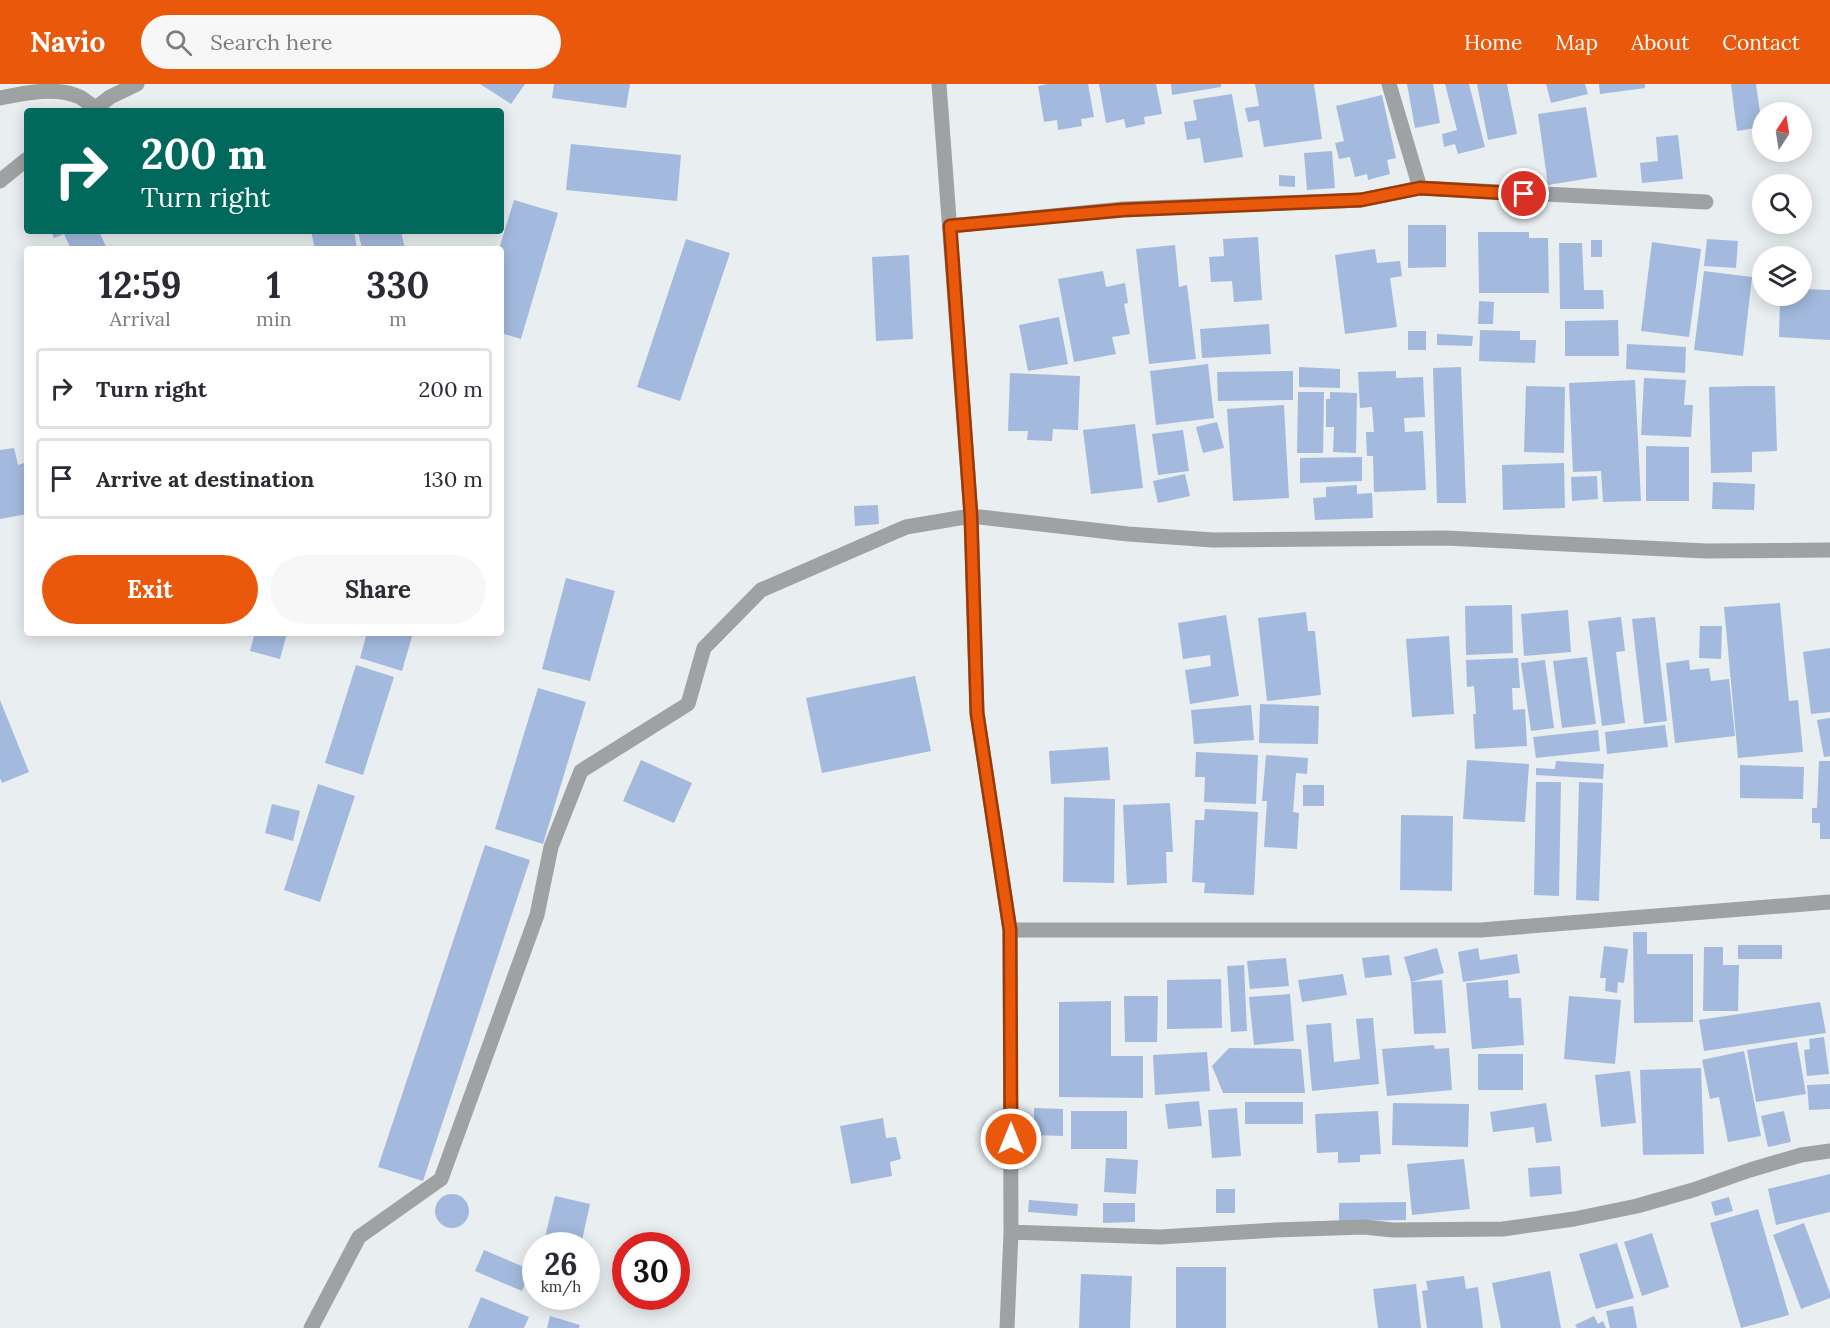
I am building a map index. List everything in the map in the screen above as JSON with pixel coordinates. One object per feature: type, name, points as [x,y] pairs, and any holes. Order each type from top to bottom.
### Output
[{"type":"street","points":[[96,108],[110,97],[138,84]]},
{"type":"street","points":[[939,84],[971,516],[977,713],[1010,930],[1011,1232],[1007,1328]]},
{"type":"street","points":[[1389,84],[1420,188]]},
{"type":"street","points":[[0,98],[42,92],[65,93],[80,97],[92,108]]},
{"type":"street","points":[[0,181],[24,161]]},
{"type":"street","points":[[950,226],[1123,210],[1361,200],[1420,188],[1706,202]]},
{"type":"street","points":[[311,1328],[359,1237],[441,1179],[537,915],[552,847],[581,771],[688,704],[704,648],[761,590],[906,527],[971,516],[1128,534],[1213,540],[1446,538],[1706,551],[1830,550]]},
{"type":"street","points":[[1010,930],[1481,930],[1830,902]]},
{"type":"street","points":[[1011,1232],[1120,1234],[1160,1238],[1364,1227],[1393,1230],[1503,1229],[1574,1219],[1638,1206],[1802,1155],[1830,1151]]},
{"type":"building","points":[[480,84],[525,84],[511,104]]},
{"type":"building","points":[[554,84],[630,84],[626,108],[552,98]]},
{"type":"building","points":[[1088,84],[1094,117],[1081,119],[1082,126],[1058,130],[1057,120],[1044,122],[1038,86]]},
{"type":"building","points":[[1099,84],[1156,84],[1162,114],[1144,117],[1145,124],[1126,128],[1124,119],[1106,123]]},
{"type":"building","points":[[1171,84],[1221,84],[1221,87],[1172,95]]},
{"type":"building","points":[[1255,84],[1314,84],[1322,139],[1264,147],[1259,120],[1248,122],[1245,108],[1259,106]]},
{"type":"building","points":[[1407,84],[1433,84],[1440,123],[1415,128]]},
{"type":"building","points":[[1445,84],[1469,84],[1485,147],[1458,154],[1455,144],[1444,147],[1442,134],[1457,130]]},
{"type":"building","points":[[1477,84],[1507,84],[1517,134],[1488,140]]},
{"type":"building","points":[[1546,84],[1585,84],[1588,94],[1551,103]]},
{"type":"building","points":[[1599,84],[1645,84],[1645,88],[1600,94]]},
{"type":"building","points":[[1731,84],[1756,84],[1759,102],[1752,102],[1752,129],[1737,131]]},
{"type":"building","points":[[1232,94],[1243,157],[1204,163],[1200,138],[1187,140],[1184,122],[1197,120],[1193,100]]},
{"type":"building","points":[[1382,95],[1396,158],[1387,160],[1390,174],[1368,180],[1367,174],[1355,177],[1350,157],[1339,159],[1335,143],[1344,141],[1336,106]]},
{"type":"building","points":[[1586,107],[1597,177],[1548,185],[1538,114]]},
{"type":"building","points":[[1678,135],[1683,179],[1642,183],[1640,163],[1658,161],[1656,137]]},
{"type":"building","points":[[571,144],[681,155],[677,201],[566,190]]},
{"type":"building","points":[[1332,151],[1335,188],[1307,190],[1304,153]]},
{"type":"building","points":[[1279,175],[1295,176],[1295,187],[1279,186]]},
{"type":"building","points":[[514,200],[558,213],[521,339],[504,334],[504,246],[500,246]]},
{"type":"building","points":[[1408,225],[1446,225],[1446,267],[1408,268]]},
{"type":"building","points":[[1478,232],[1529,232],[1529,238],[1548,238],[1549,293],[1479,293]]},
{"type":"building","points":[[52,234],[64,234],[54,238]]},
{"type":"building","points":[[64,234],[100,234],[106,246],[70,246]]},
{"type":"building","points":[[312,234],[354,234],[356,246],[314,246]]},
{"type":"building","points":[[359,234],[402,234],[404,246],[361,246]]},
{"type":"building","points":[[1258,237],[1262,300],[1234,302],[1232,281],[1211,282],[1209,257],[1224,256],[1223,239]]},
{"type":"building","points":[[686,239],[730,253],[680,401],[637,387]]},
{"type":"building","points":[[1707,239],[1738,241],[1736,268],[1704,266]]},
{"type":"building","points":[[1591,240],[1602,240],[1602,257],[1591,257]]},
{"type":"building","points":[[1652,242],[1701,249],[1689,337],[1641,331]]},
{"type":"building","points":[[1559,243],[1582,243],[1584,290],[1603,290],[1604,309],[1560,309]]},
{"type":"building","points":[[1175,245],[1179,287],[1187,285],[1196,359],[1149,364],[1136,249]]},
{"type":"building","points":[[1375,249],[1377,263],[1400,261],[1402,276],[1390,278],[1397,327],[1345,334],[1335,255]]},
{"type":"building","points":[[909,255],[913,339],[876,341],[872,257]]},
{"type":"building","points":[[1103,271],[1106,287],[1125,283],[1128,303],[1124,304],[1130,334],[1112,337],[1116,354],[1074,362],[1058,279]]},
{"type":"building","points":[[1704,271],[1752,277],[1743,356],[1694,350]]},
{"type":"building","points":[[1812,289],[1830,290],[1830,340],[1779,337],[1780,306],[1812,306]]},
{"type":"building","points":[[1479,301],[1494,302],[1493,324],[1478,324]]},
{"type":"building","points":[[1059,317],[1068,364],[1028,371],[1019,325]]},
{"type":"building","points":[[1618,320],[1619,356],[1565,356],[1565,321]]},
{"type":"building","points":[[1269,324],[1271,354],[1202,358],[1200,329]]},
{"type":"building","points":[[1480,330],[1520,331],[1520,340],[1536,340],[1535,363],[1479,361]]},
{"type":"building","points":[[1408,331],[1426,331],[1426,350],[1408,350]]},
{"type":"building","points":[[1437,334],[1473,336],[1472,346],[1437,345]]},
{"type":"building","points":[[1627,344],[1686,347],[1685,373],[1626,369]]},
{"type":"building","points":[[1208,364],[1214,418],[1156,425],[1150,371]]},
{"type":"building","points":[[1299,367],[1340,369],[1340,388],[1299,387]]},
{"type":"building","points":[[1461,367],[1466,503],[1437,503],[1433,368]]},
{"type":"building","points":[[1293,371],[1293,400],[1218,401],[1217,372]]},
{"type":"building","points":[[1396,371],[1396,378],[1423,377],[1425,417],[1404,418],[1405,432],[1423,431],[1426,490],[1374,492],[1373,456],[1367,456],[1366,432],[1374,432],[1372,407],[1360,408],[1358,372]]},
{"type":"building","points":[[1010,373],[1080,376],[1078,430],[1053,429],[1052,441],[1027,440],[1028,431],[1008,431]]},
{"type":"building","points":[[1644,378],[1686,380],[1684,405],[1693,405],[1691,437],[1641,435]]},
{"type":"building","points":[[1635,380],[1641,501],[1603,502],[1601,471],[1573,472],[1569,383]]},
{"type":"building","points":[[1526,386],[1565,387],[1564,453],[1524,452]]},
{"type":"building","points":[[1775,386],[1777,451],[1752,452],[1752,472],[1711,473],[1709,387]]},
{"type":"building","points":[[1298,392],[1324,392],[1323,453],[1297,453]]},
{"type":"building","points":[[1330,392],[1357,393],[1356,453],[1333,452],[1334,427],[1326,427],[1326,399],[1330,399]]},
{"type":"building","points":[[1284,405],[1289,498],[1233,501],[1227,409]]},
{"type":"building","points":[[1217,422],[1224,448],[1203,453],[1196,427]]},
{"type":"building","points":[[1135,424],[1143,488],[1091,494],[1083,430]]},
{"type":"building","points":[[1183,430],[1189,471],[1158,475],[1152,434]]},
{"type":"building","points":[[1646,446],[1689,447],[1689,501],[1646,501]]},
{"type":"building","points":[[14,448],[18,465],[24,463],[24,515],[0,519],[0,450]]},
{"type":"building","points":[[1362,457],[1362,481],[1300,483],[1300,458]]},
{"type":"building","points":[[1564,463],[1565,508],[1503,510],[1502,465]]},
{"type":"building","points":[[1185,474],[1190,496],[1158,503],[1153,481]]},
{"type":"building","points":[[1597,476],[1598,499],[1572,501],[1571,477]]},
{"type":"building","points":[[1713,482],[1755,484],[1754,510],[1712,509]]},
{"type":"building","points":[[1357,485],[1357,494],[1372,493],[1373,518],[1315,520],[1313,498],[1326,497],[1326,487]]},
{"type":"building","points":[[878,505],[879,524],[855,526],[854,506]]},
{"type":"building","points":[[566,578],[615,591],[590,681],[542,669]]},
{"type":"building","points":[[1780,603],[1789,701],[1798,700],[1803,752],[1738,758],[1724,607]]},
{"type":"building","points":[[1512,605],[1513,653],[1466,655],[1465,606]]},
{"type":"building","points":[[1568,610],[1571,652],[1524,656],[1521,614]]},
{"type":"building","points":[[1306,612],[1308,631],[1315,631],[1321,695],[1267,701],[1258,618]]},
{"type":"building","points":[[1226,615],[1239,696],[1190,704],[1185,670],[1211,666],[1210,655],[1183,659],[1178,623]]},
{"type":"building","points":[[1621,617],[1625,651],[1616,652],[1625,723],[1602,726],[1588,621]]},
{"type":"building","points":[[1655,617],[1667,721],[1644,724],[1632,619]]},
{"type":"building","points":[[1700,626],[1722,626],[1721,659],[1699,658]]},
{"type":"building","points":[[254,636],[286,636],[280,659],[250,651]]},
{"type":"building","points":[[366,636],[412,636],[402,671],[360,658]]},
{"type":"building","points":[[1449,636],[1454,714],[1412,717],[1406,639]]},
{"type":"building","points":[[1830,648],[1830,712],[1811,714],[1803,652]]},
{"type":"building","points":[[1587,657],[1596,724],[1562,728],[1553,661]]},
{"type":"building","points":[[1518,658],[1520,688],[1512,688],[1513,710],[1525,709],[1527,746],[1475,749],[1474,686],[1467,687],[1466,660]]},
{"type":"building","points":[[1545,660],[1554,728],[1531,731],[1521,663]]},
{"type":"building","points":[[1689,660],[1690,670],[1709,668],[1711,681],[1729,679],[1735,736],[1675,743],[1666,663]]},
{"type":"building","points":[[356,665],[394,677],[363,775],[325,763]]},
{"type":"building","points":[[915,676],[931,751],[822,773],[806,698]]},
{"type":"building","points":[[538,688],[586,702],[543,844],[495,829]]},
{"type":"building","points":[[0,700],[29,772],[2,783],[0,778]]},
{"type":"building","points":[[1260,704],[1319,706],[1318,744],[1259,743]]},
{"type":"building","points":[[1251,705],[1254,740],[1194,744],[1191,710]]},
{"type":"building","points":[[1830,718],[1830,756],[1824,757],[1817,720]]},
{"type":"building","points":[[1665,725],[1668,747],[1607,754],[1605,732]]},
{"type":"building","points":[[1598,730],[1600,751],[1536,758],[1533,737]]},
{"type":"building","points":[[1108,747],[1110,780],[1051,784],[1049,751]]},
{"type":"building","points":[[1196,752],[1258,755],[1256,804],[1204,802],[1205,777],[1195,777]]},
{"type":"building","points":[[1266,755],[1308,758],[1307,774],[1296,773],[1293,812],[1299,813],[1297,849],[1264,847],[1267,801],[1262,801]]},
{"type":"building","points":[[641,760],[692,783],[674,823],[623,801]]},
{"type":"building","points":[[1467,760],[1529,764],[1525,822],[1463,819]]},
{"type":"building","points":[[1556,761],[1604,764],[1603,779],[1536,775],[1536,768],[1555,769]]},
{"type":"building","points":[[1819,761],[1830,761],[1830,839],[1820,839],[1820,823],[1812,823],[1812,808],[1817,808]]},
{"type":"building","points":[[1740,765],[1804,767],[1803,799],[1740,798]]},
{"type":"building","points":[[1536,782],[1561,782],[1559,896],[1534,895]]},
{"type":"building","points":[[1579,782],[1603,783],[1599,901],[1576,900]]},
{"type":"building","points":[[318,784],[355,796],[320,902],[284,890]]},
{"type":"building","points":[[1303,785],[1324,785],[1324,806],[1303,806]]},
{"type":"building","points":[[1064,797],[1115,799],[1114,883],[1063,882]]},
{"type":"building","points":[[1170,803],[1173,852],[1166,852],[1167,883],[1127,885],[1123,805]]},
{"type":"building","points":[[272,804],[300,811],[293,841],[265,833]]},
{"type":"building","points":[[1205,809],[1258,812],[1254,895],[1204,893],[1205,883],[1192,882],[1195,820],[1204,820]]},
{"type":"building","points":[[1401,815],[1453,816],[1452,891],[1400,890]]},
{"type":"building","points":[[485,845],[530,860],[423,1181],[378,1167]]},
{"type":"building","points":[[1633,932],[1647,932],[1647,954],[1693,954],[1693,1022],[1634,1023]]},
{"type":"building","points":[[1738,945],[1782,945],[1782,959],[1738,959]]},
{"type":"building","points":[[1604,946],[1628,949],[1624,983],[1618,982],[1617,993],[1605,991],[1606,978],[1600,978]]},
{"type":"building","points":[[1704,947],[1723,947],[1723,965],[1739,965],[1738,1011],[1703,1011]]},
{"type":"building","points":[[1437,948],[1444,973],[1411,982],[1404,957]]},
{"type":"building","points":[[1478,948],[1480,960],[1517,954],[1520,973],[1463,982],[1458,952]]},
{"type":"building","points":[[1389,955],[1392,975],[1365,978],[1362,958]]},
{"type":"building","points":[[1286,958],[1289,986],[1250,989],[1247,961]]},
{"type":"building","points":[[1244,965],[1247,1031],[1231,1032],[1227,966]]},
{"type":"building","points":[[1343,974],[1347,995],[1302,1002],[1298,980]]},
{"type":"building","points":[[1221,979],[1222,1028],[1167,1029],[1167,980]]},
{"type":"building","points":[[1442,980],[1446,1033],[1414,1034],[1411,982]]},
{"type":"building","points":[[1508,980],[1509,998],[1521,998],[1524,1045],[1472,1049],[1466,983]]},
{"type":"building","points":[[1290,994],[1294,1041],[1254,1045],[1249,997]]},
{"type":"building","points":[[1124,996],[1158,996],[1157,1042],[1125,1042]]},
{"type":"building","points":[[1569,996],[1621,1000],[1615,1064],[1564,1059]]},
{"type":"building","points":[[1111,1001],[1111,1056],[1143,1056],[1143,1098],[1059,1097],[1059,1002]]},
{"type":"building","points":[[1820,1002],[1826,1033],[1704,1051],[1699,1020]]},
{"type":"building","points":[[1373,1018],[1379,1084],[1312,1091],[1306,1025],[1331,1023],[1334,1062],[1360,1059],[1356,1019]]},
{"type":"building","points":[[1824,1037],[1829,1074],[1807,1076],[1804,1050],[1810,1049],[1809,1039]]},
{"type":"building","points":[[1797,1042],[1806,1094],[1756,1102],[1747,1050]]},
{"type":"building","points":[[1434,1045],[1435,1049],[1449,1048],[1452,1090],[1387,1096],[1382,1049]]},
{"type":"building","points":[[1229,1048],[1301,1049],[1305,1093],[1223,1093],[1212,1066]]},
{"type":"building","points":[[1744,1051],[1761,1136],[1728,1142],[1719,1097],[1710,1099],[1702,1060]]},
{"type":"building","points":[[1207,1052],[1210,1091],[1155,1095],[1153,1055]]},
{"type":"building","points":[[1478,1054],[1523,1054],[1523,1090],[1478,1090]]},
{"type":"building","points":[[1701,1068],[1704,1154],[1643,1155],[1640,1070]]},
{"type":"building","points":[[1630,1071],[1636,1123],[1601,1127],[1595,1075]]},
{"type":"building","points":[[1830,1084],[1830,1109],[1809,1110],[1807,1085]]},
{"type":"building","points":[[1199,1101],[1202,1126],[1168,1129],[1165,1104]]},
{"type":"building","points":[[1245,1102],[1303,1102],[1303,1124],[1245,1124]]},
{"type":"building","points":[[1393,1103],[1469,1104],[1468,1147],[1392,1145]]},
{"type":"building","points":[[1546,1103],[1552,1141],[1536,1143],[1534,1127],[1493,1132],[1490,1112]]},
{"type":"building","points":[[1034,1108],[1063,1109],[1063,1136],[1034,1135]]},
{"type":"building","points":[[1237,1108],[1241,1156],[1212,1158],[1208,1110]]},
{"type":"building","points":[[1071,1111],[1127,1111],[1127,1149],[1071,1149]]},
{"type":"building","points":[[1378,1111],[1381,1154],[1360,1155],[1360,1162],[1338,1163],[1338,1152],[1317,1153],[1315,1114]]},
{"type":"building","points":[[1784,1111],[1791,1142],[1768,1147],[1761,1116]]},
{"type":"building","points":[[883,1118],[886,1138],[896,1137],[901,1159],[890,1162],[892,1176],[851,1184],[840,1126]]},
{"type":"building","points":[[1106,1158],[1138,1160],[1136,1194],[1104,1192]]},
{"type":"building","points":[[1464,1159],[1470,1209],[1412,1215],[1407,1164]]},
{"type":"building","points":[[1560,1166],[1562,1194],[1530,1197],[1528,1168]]},
{"type":"building","points":[[1830,1174],[1830,1212],[1776,1225],[1768,1189]]},
{"type":"building","points":[[1216,1189],[1235,1189],[1235,1213],[1216,1213]]},
{"type":"building","points":[[452,1194],[464,1199],[469,1211],[464,1223],[452,1228],[440,1223],[435,1211],[440,1199]]},
{"type":"building","points":[[555,1196],[590,1204],[584,1232],[546,1232]]},
{"type":"building","points":[[1729,1197],[1733,1211],[1715,1216],[1711,1202]]},
{"type":"building","points":[[1029,1200],[1078,1204],[1077,1216],[1028,1212]]},
{"type":"building","points":[[1406,1202],[1406,1220],[1339,1221],[1339,1203]]},
{"type":"building","points":[[1103,1203],[1135,1203],[1135,1222],[1103,1223]]},
{"type":"building","points":[[1758,1209],[1789,1315],[1741,1328],[1710,1223]]},
{"type":"building","points":[[1804,1223],[1830,1298],[1801,1309],[1773,1235]]},
{"type":"building","points":[[1652,1233],[1669,1287],[1642,1296],[1624,1242]]},
{"type":"building","points":[[1617,1243],[1634,1298],[1596,1309],[1579,1254]]},
{"type":"building","points":[[484,1250],[522,1266],[522,1291],[475,1271]]},
{"type":"building","points":[[1176,1267],[1226,1267],[1226,1328],[1176,1328]]},
{"type":"building","points":[[1550,1271],[1561,1328],[1501,1328],[1492,1283]]},
{"type":"building","points":[[1081,1274],[1132,1276],[1130,1328],[1079,1328]]},
{"type":"building","points":[[1464,1276],[1466,1289],[1478,1287],[1483,1328],[1427,1328],[1422,1291],[1428,1290],[1426,1281]]},
{"type":"building","points":[[1416,1284],[1421,1328],[1378,1328],[1373,1289]]},
{"type":"building","points":[[481,1297],[529,1317],[524,1328],[468,1328]]},
{"type":"building","points":[[1633,1306],[1637,1328],[1610,1328],[1606,1311]]},
{"type":"building","points":[[550,1316],[580,1325],[579,1328],[547,1328]]},
{"type":"building","points":[[1594,1316],[1598,1324],[1603,1321],[1606,1328],[1577,1328],[1575,1325]]},
{"type":"route","points":[[1011,1139],[1010,930],[977,713],[971,516],[950,226],[1123,210],[1361,200],[1420,188],[1524,194]]}]
